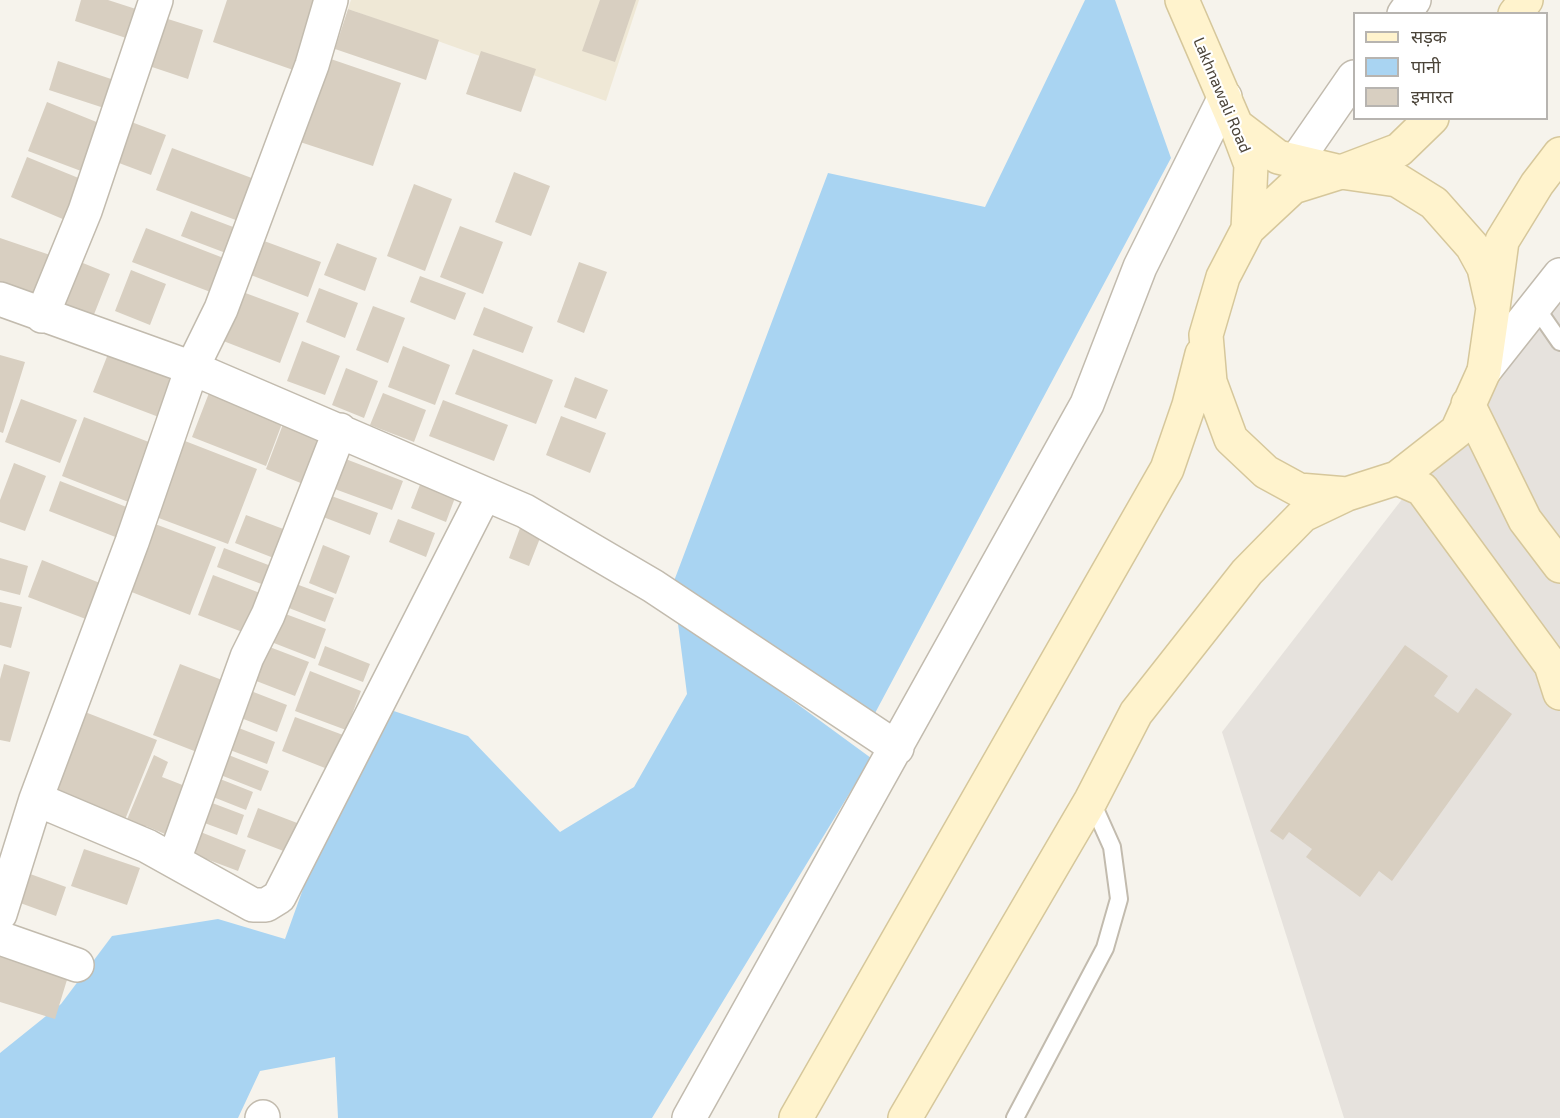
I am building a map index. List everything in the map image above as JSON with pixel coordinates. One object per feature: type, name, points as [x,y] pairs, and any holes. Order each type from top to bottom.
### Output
[{"type":"main road","name":"Lakhnawali Road","points":[[1182,0],[1231,111],[1251,165],[1248,229]]},
{"type":"main road","points":[[1517,12],[1526,0]]},
{"type":"main road","points":[[1231,111],[1278,157],[1341,172],[1397,180],[1434,203],[1472,246],[1484,268],[1493,309]]},
{"type":"main road","points":[[796,1118],[1167,469],[1190,405],[1206,335],[1223,278],[1248,229],[1293,187],[1399,150],[1430,120]]},
{"type":"main road","points":[[905,1118],[1091,800],[1136,713],[1247,572],[1303,515],[1347,494],[1397,478],[1456,431],[1484,371],[1502,241],[1537,184],[1560,154]]},
{"type":"main road","points":[[1206,335],[1210,382],[1231,439],[1266,472],[1299,490],[1347,494]]},
{"type":"main road","points":[[1468,404],[1525,520],[1560,566]]},
{"type":"main road","points":[[1397,478],[1422,489],[1551,665],[1560,693]]},
{"type":"street","points":[[42,316],[85,211],[156,0]]},
{"type":"street","points":[[0,914],[36,799],[132,542],[192,368],[225,298],[312,65],[331,0]]},
{"type":"street","points":[[1296,161],[1353,79]]},
{"type":"street","points":[[689,1118],[1087,404],[1140,267],[1231,111]]},
{"type":"street","points":[[1484,371],[1560,275]]},
{"type":"street","points":[[0,299],[192,368],[525,511],[653,586],[897,748]]},
{"type":"street","points":[[174,860],[247,657],[268,615],[340,430]]},
{"type":"street","points":[[36,799],[174,860],[253,905],[266,905],[279,897],[484,495]]},
{"type":"street","points":[[0,938],[77,965]]},
{"type":"lane","points":[[1535,306],[1560,342]]},
{"type":"lane","points":[[1015,1118],[1105,948],[1119,899],[1112,847],[1091,800]]},
{"type":"shaded area","points":[[351,0],[639,0],[606,101],[348,9]]},
{"type":"shaded area","points":[[1560,295],[1560,1118],[1344,1118],[1222,732]]},
{"type":"water","points":[[1085,0],[1115,0],[1171,158],[874,715],[674,581],[828,173],[985,207]]},
{"type":"water","points":[[677,616],[871,758],[652,1118],[338,1118],[335,1057],[260,1071],[238,1118],[0,1118],[0,1053],[61,1004],[112,936],[218,919],[285,939],[326,825],[376,705],[468,736],[560,832],[634,787],[687,694]]},
{"type":"building","points":[[81,0],[108,0],[139,10],[129,39],[75,21]]},
{"type":"building","points":[[227,0],[323,0],[299,72],[213,42]]},
{"type":"building","points":[[600,0],[636,0],[615,62],[582,51]]},
{"type":"building","points":[[348,9],[439,40],[426,80],[335,49]]},
{"type":"building","points":[[155,15],[203,30],[188,79],[140,63]]},
{"type":"building","points":[[481,51],[536,69],[521,112],[466,94]]},
{"type":"building","points":[[322,56],[401,83],[373,166],[294,140]]},
{"type":"building","points":[[58,61],[114,80],[104,108],[49,90]]},
{"type":"building","points":[[47,102],[99,123],[81,171],[28,151]]},
{"type":"building","points":[[118,117],[166,135],[151,175],[103,157]]},
{"type":"building","points":[[172,148],[257,180],[241,222],[156,190]]},
{"type":"building","points":[[27,157],[81,179],[65,220],[11,197]]},
{"type":"building","points":[[514,172],[550,186],[531,236],[495,222]]},
{"type":"building","points":[[414,184],[452,199],[425,271],[387,256]]},
{"type":"building","points":[[191,211],[241,230],[231,255],[181,236]]},
{"type":"building","points":[[460,226],[503,242],[483,294],[440,277]]},
{"type":"building","points":[[146,228],[226,259],[213,293],[132,262]]},
{"type":"building","points":[[0,238],[53,256],[34,307],[0,295]]},
{"type":"building","points":[[256,238],[321,262],[308,297],[243,272]]},
{"type":"building","points":[[337,243],[377,258],[365,291],[324,275]]},
{"type":"building","points":[[73,259],[110,274],[91,322],[54,308]]},
{"type":"building","points":[[579,262],[607,272],[584,333],[557,322]]},
{"type":"building","points":[[131,270],[166,284],[150,325],[115,311]]},
{"type":"building","points":[[420,276],[466,293],[455,320],[410,302]]},
{"type":"building","points":[[232,288],[299,313],[280,363],[213,337]]},
{"type":"building","points":[[319,288],[358,303],[345,338],[306,322]]},
{"type":"building","points":[[373,306],[405,318],[388,363],[356,350]]},
{"type":"building","points":[[484,307],[533,327],[523,353],[473,335]]},
{"type":"building","points":[[302,341],[340,356],[325,395],[287,381]]},
{"type":"building","points":[[403,346],[450,365],[435,405],[388,387]]},
{"type":"building","points":[[110,349],[180,376],[164,419],[93,392]]},
{"type":"building","points":[[473,349],[553,380],[536,424],[455,394]]},
{"type":"building","points":[[0,355],[25,362],[3,433],[0,432]]},
{"type":"building","points":[[346,368],[378,381],[364,418],[332,405]]},
{"type":"building","points":[[575,377],[608,390],[596,419],[564,407]]},
{"type":"building","points":[[209,393],[283,421],[266,466],[192,437]]},
{"type":"building","points":[[383,393],[426,410],[414,442],[370,425]]},
{"type":"building","points":[[21,399],[77,420],[60,463],[5,442]]},
{"type":"building","points":[[443,400],[508,425],[494,461],[429,436]]},
{"type":"building","points":[[561,416],[606,433],[590,473],[546,455]]},
{"type":"building","points":[[84,417],[154,444],[131,503],[62,476]]},
{"type":"building","points":[[285,419],[332,438],[313,488],[266,469]]},
{"type":"building","points":[[185,441],[257,469],[228,544],[156,517]]},
{"type":"building","points":[[343,458],[403,481],[392,510],[332,488]]},
{"type":"building","points":[[14,463],[46,476],[25,531],[0,522],[0,500]]},
{"type":"building","points":[[60,481],[129,508],[118,538],[49,511]]},
{"type":"building","points":[[421,482],[456,495],[446,522],[411,508]]},
{"type":"building","points":[[326,494],[378,513],[370,535],[318,515]]},
{"type":"building","points":[[246,515],[294,533],[284,562],[235,543]]},
{"type":"building","points":[[398,519],[435,533],[426,557],[389,542]]},
{"type":"building","points":[[523,520],[544,528],[529,566],[509,558]]},
{"type":"building","points":[[155,524],[216,547],[190,615],[129,591]]},
{"type":"building","points":[[323,545],[350,556],[336,594],[309,583]]},
{"type":"building","points":[[224,548],[271,566],[264,585],[217,567]]},
{"type":"building","points":[[0,558],[28,566],[20,595],[0,590]]},
{"type":"building","points":[[42,560],[105,585],[91,621],[28,597]]},
{"type":"building","points":[[213,575],[260,593],[245,633],[198,615]]},
{"type":"building","points":[[285,580],[334,598],[325,622],[276,603]]},
{"type":"building","points":[[0,602],[22,607],[11,648],[0,645]]},
{"type":"building","points":[[272,609],[326,629],[315,659],[261,638]]},
{"type":"building","points":[[259,643],[309,662],[295,696],[246,677]]},
{"type":"building","points":[[1405,645],[1448,676],[1434,696],[1458,713],[1476,688],[1512,714],[1392,881],[1379,871],[1360,897],[1306,857],[1312,849],[1289,832],[1283,840],[1270,831]]},
{"type":"building","points":[[325,646],[370,664],[363,682],[318,665]]},
{"type":"building","points":[[4,664],[30,672],[10,742],[0,740],[0,679]]},
{"type":"building","points":[[180,664],[230,683],[202,754],[153,735]]},
{"type":"building","points":[[310,671],[361,691],[346,730],[295,711]]},
{"type":"building","points":[[238,686],[287,705],[277,732],[228,713]]},
{"type":"building","points":[[85,712],[157,740],[124,822],[53,794]]},
{"type":"building","points":[[295,717],[343,735],[330,770],[282,751]]},
{"type":"building","points":[[231,725],[275,742],[267,764],[222,747]]},
{"type":"building","points":[[221,752],[269,771],[261,791],[213,772]]},
{"type":"building","points":[[154,755],[168,762],[162,777],[198,791],[177,839],[146,826],[144,830],[126,822]]},
{"type":"building","points":[[210,775],[253,792],[246,810],[203,793]]},
{"type":"building","points":[[199,798],[244,815],[237,835],[191,818]]},
{"type":"building","points":[[258,808],[305,826],[294,855],[247,837]]},
{"type":"building","points":[[193,829],[246,850],[238,871],[185,851]]},
{"type":"building","points":[[84,849],[140,868],[127,905],[71,886]]},
{"type":"building","points":[[22,871],[66,887],[56,916],[12,900]]},
{"type":"building","points":[[0,949],[70,970],[55,1019],[0,1002]]}]
